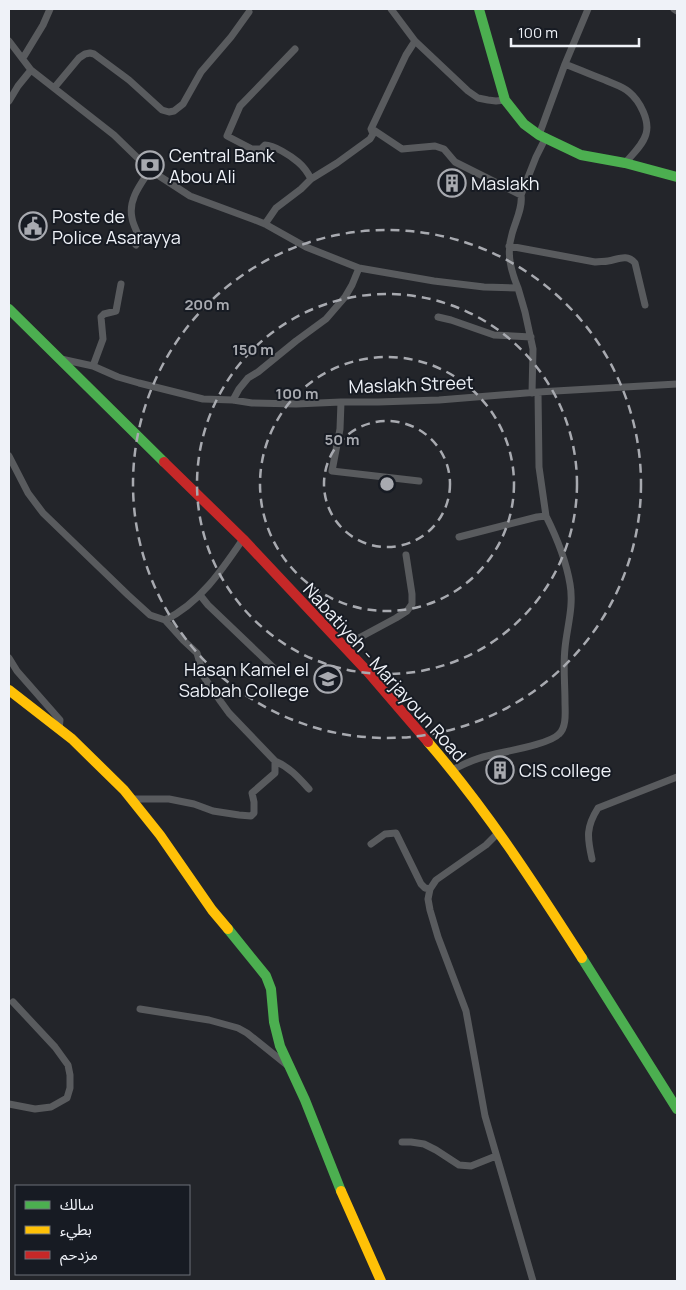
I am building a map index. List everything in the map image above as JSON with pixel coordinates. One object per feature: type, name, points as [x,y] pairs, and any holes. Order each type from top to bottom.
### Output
[{"type":"main road","points":[[479,9],[505,100],[524,124],[543,136],[581,154],[677,177]]},
{"type":"main road","name":"Nabatiyeh - Marjayoun Road","points":[[9,308],[243,540],[394,701],[452,770],[499,832],[544,898],[677,1111]]},
{"type":"main road","points":[[9,690],[72,739],[132,799],[160,835],[212,910],[266,976],[271,989],[276,1034],[305,1100],[343,1197],[381,1281]]},
{"type":"street","points":[[23,58],[43,25],[50,9]]},
{"type":"street","points":[[391,9],[415,41],[468,91],[478,98],[496,101],[505,100]]},
{"type":"street","points":[[452,770],[466,762],[482,757],[547,741],[558,736],[564,724],[565,650],[572,599],[561,549],[546,516],[539,467],[533,349],[513,274],[509,246],[518,217],[522,199],[521,195],[536,157],[565,64],[588,9]]},
{"type":"street","points":[[54,88],[78,58],[90,53],[107,63],[162,110],[174,111],[183,104],[202,72],[249,12]]},
{"type":"street","points":[[9,41],[31,70],[114,135],[150,170],[190,196],[265,224],[306,248],[359,268],[434,281],[484,287],[518,288]]},
{"type":"street","points":[[265,224],[276,208],[301,190],[312,179],[366,143],[373,134],[372,129],[406,55],[415,41]]},
{"type":"street","points":[[295,49],[240,106],[228,136],[252,149],[261,149],[268,144],[276,148],[298,161],[312,179]]},
{"type":"street","points":[[565,64],[622,87],[631,93],[639,104],[645,115],[645,137],[625,163]]},
{"type":"street","points":[[9,101],[31,70]]},
{"type":"street","points":[[372,129],[402,149],[435,146],[444,149],[455,162],[521,195]]},
{"type":"street","points":[[136,245],[139,238],[132,219],[131,207],[150,170]]},
{"type":"street","points":[[509,246],[595,262],[627,257],[632,259],[635,263],[645,305]]},
{"type":"street","points":[[232,400],[248,378],[326,319],[352,285],[359,268]]},
{"type":"street","points":[[93,366],[104,339],[101,318],[104,314],[116,311],[121,284]]},
{"type":"street","points":[[438,317],[494,335],[531,338]]},
{"type":"street","name":"Maslakh Street","points":[[61,359],[93,366],[118,377],[203,399],[273,404],[439,400],[535,392],[677,384]]},
{"type":"street","points":[[340,402],[340,429],[332,472],[419,481]]},
{"type":"street","points":[[9,456],[28,493],[51,522],[150,615],[165,620],[197,653],[204,677],[228,713],[275,761],[285,765],[296,774],[309,789]]},
{"type":"street","points":[[460,537],[546,516]]},
{"type":"street","points":[[165,620],[176,615],[200,594],[229,560],[243,540]]},
{"type":"street","points":[[344,646],[396,618],[407,611],[412,604],[406,555]]},
{"type":"street","points":[[200,594],[278,672]]},
{"type":"street","points":[[9,658],[17,671],[60,720],[59,729]]},
{"type":"street","points":[[132,799],[169,799],[194,804],[213,811],[251,816],[254,813],[252,793],[275,773],[275,761]]},
{"type":"street","points":[[592,858],[588,832],[591,819],[598,808],[677,777]]},
{"type":"street","points":[[499,832],[486,845],[436,880],[430,889],[428,899],[438,937],[466,1011],[485,1116],[533,1281]]},
{"type":"street","points":[[372,844],[385,834],[396,833],[421,884],[425,888],[430,889]]},
{"type":"street","points":[[9,1104],[35,1109],[50,1107],[67,1098],[70,1088],[68,1066],[55,1048],[13,1002]]},
{"type":"street","points":[[140,1009],[209,1020],[238,1028],[290,1066]]},
{"type":"street","points":[[402,1142],[424,1144],[459,1166],[471,1166],[496,1156]]},
{"type":"traffic: fast","points":[[479,9],[505,100],[524,124],[539,135],[581,155],[625,163],[677,177]]},
{"type":"traffic: fast","points":[[9,309],[164,462]]},
{"type":"traffic: fast","points":[[228,929],[266,976],[271,989],[274,1022],[280,1046],[305,1100],[341,1191]]},
{"type":"traffic: fast","points":[[582,958],[677,1109]]},
{"type":"traffic: slow","points":[[9,690],[72,739],[124,790],[160,835],[212,910],[228,929]]},
{"type":"traffic: slow","points":[[428,742],[490,820],[582,958]]},
{"type":"traffic: slow","points":[[341,1191],[381,1281]]},
{"type":"traffic: jam","points":[[164,462],[243,539],[367,671],[428,742]]},
{"type":"place","name":"Central Bank Abou Ali","points":[[150,165]]},
{"type":"place","name":"Maslakh","points":[[452,183]]},
{"type":"place","name":"Poste de Police Asarayya","points":[[33,226]]},
{"type":"place","name":"Hasan Kamel el Sabbah College","points":[[328,679]]},
{"type":"place","name":"CIS college","points":[[500,770]]}]
